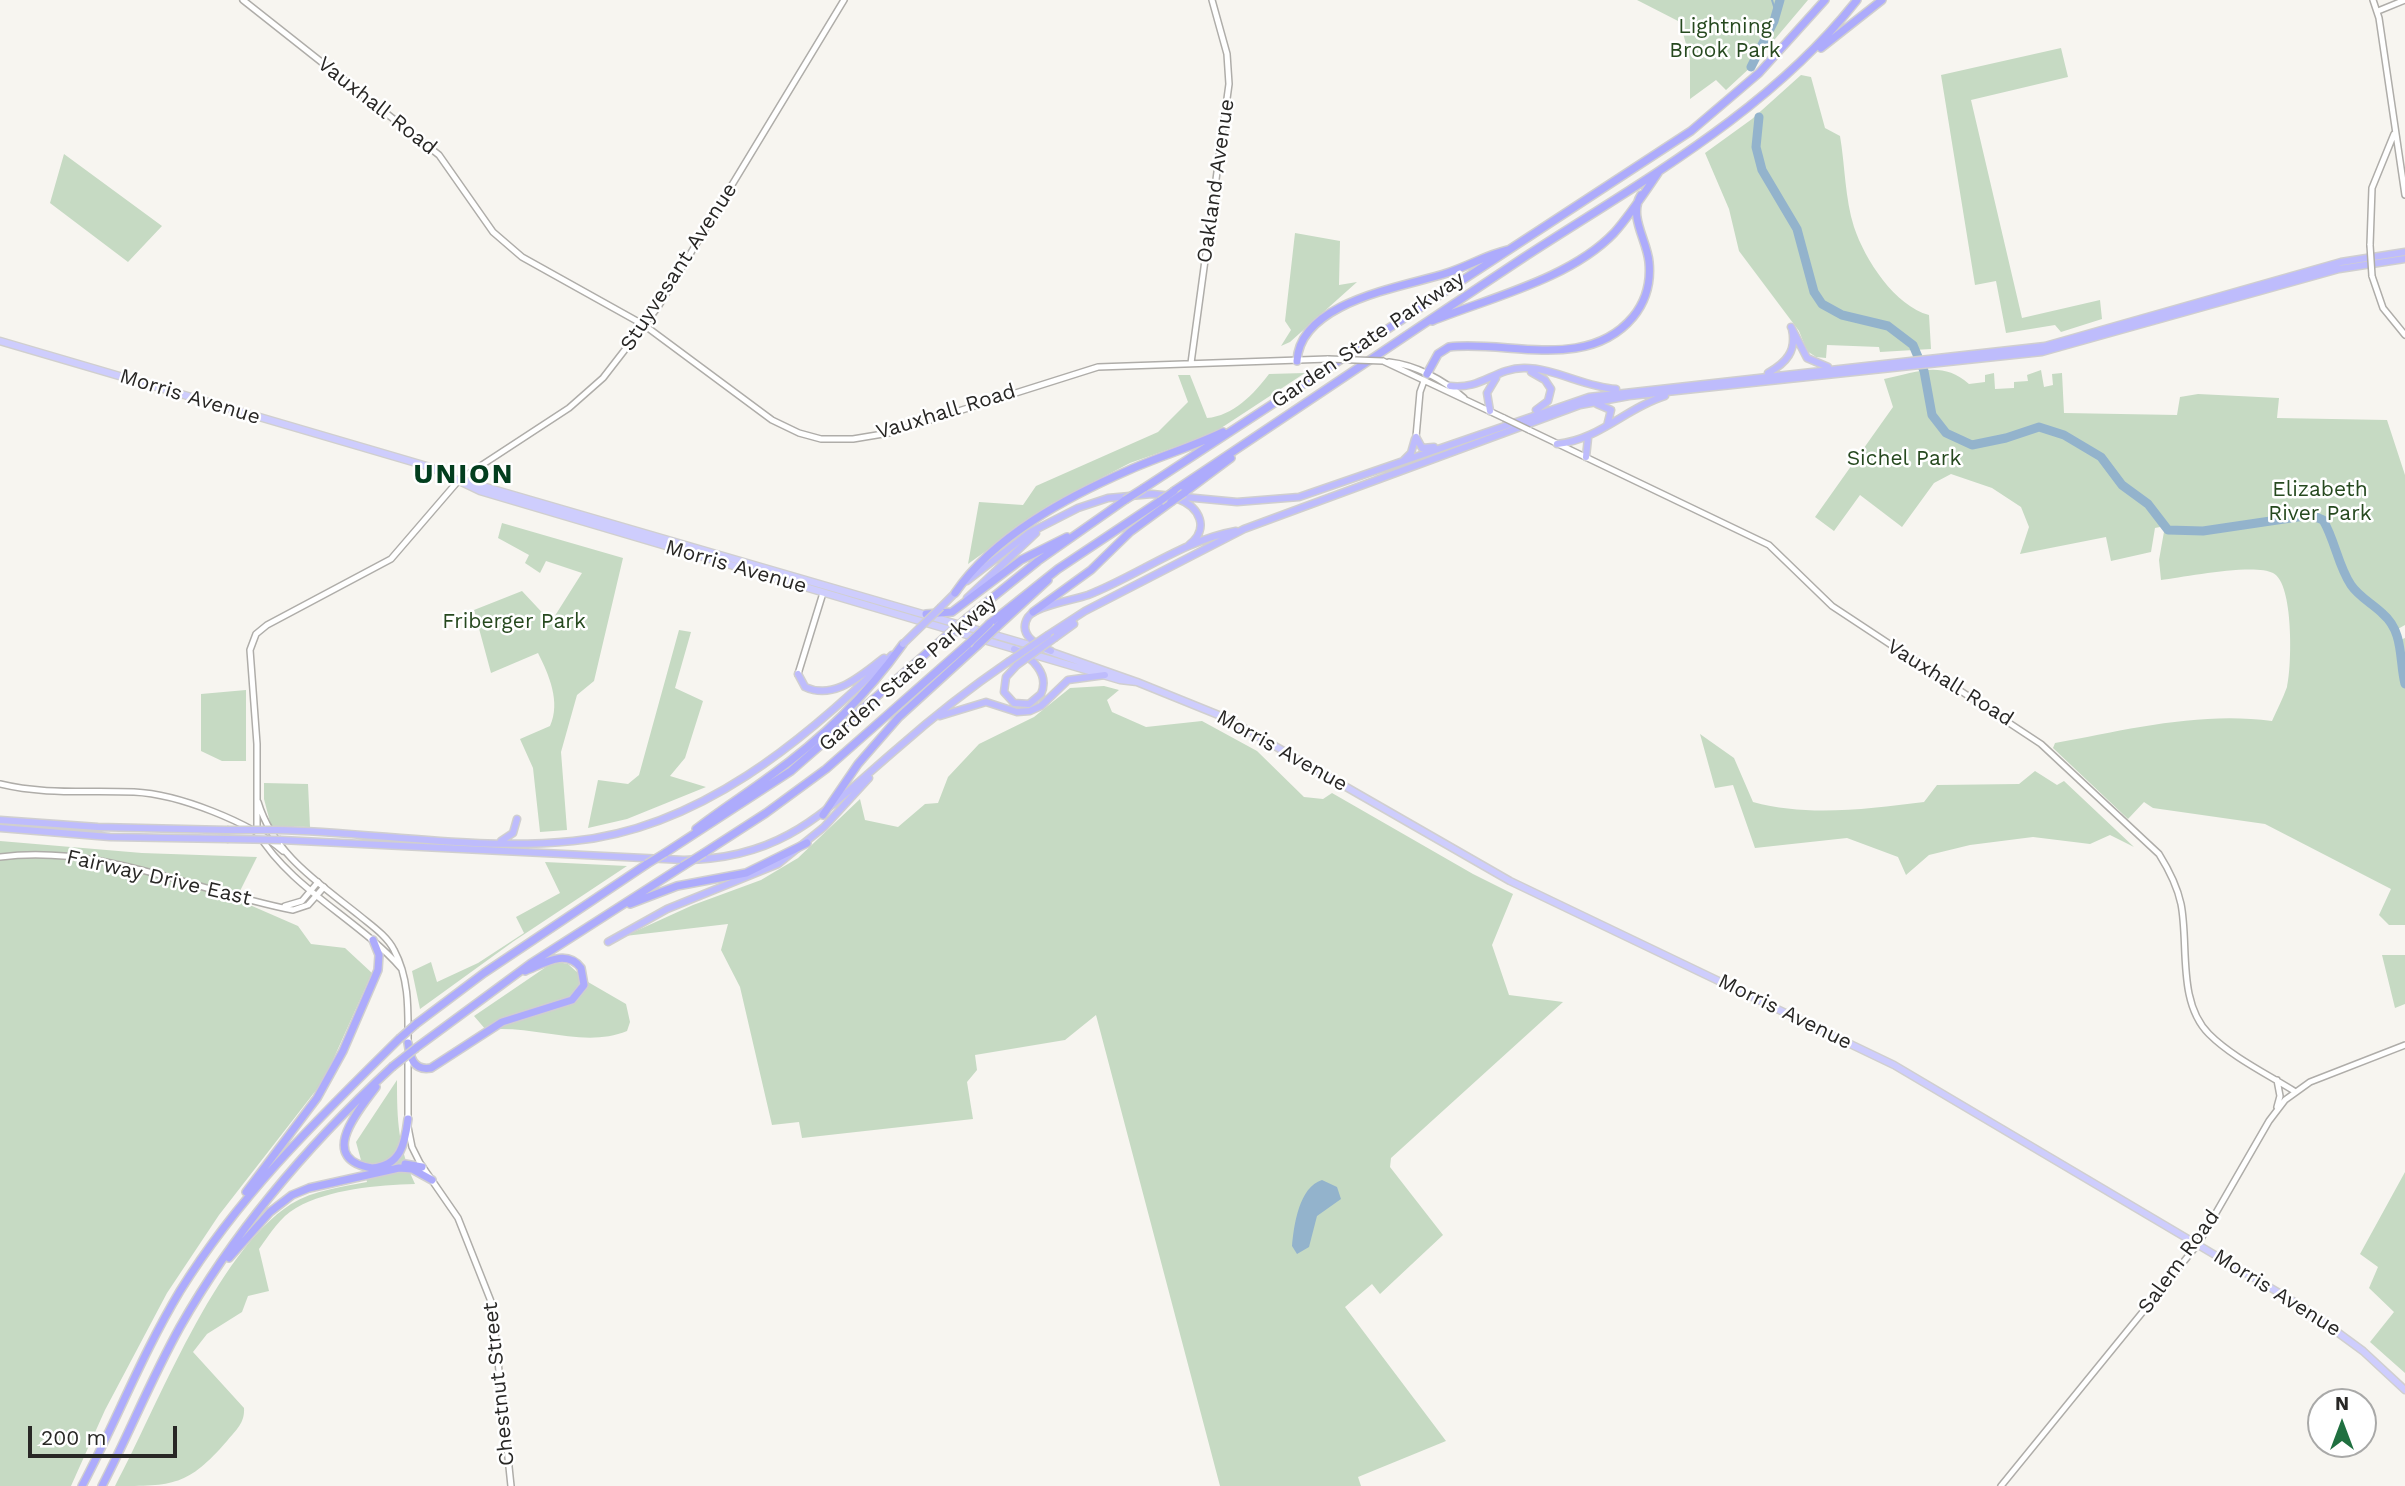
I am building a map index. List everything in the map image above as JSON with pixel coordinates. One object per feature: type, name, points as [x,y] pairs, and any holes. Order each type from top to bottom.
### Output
[{"type":"highway","name":"Garden State Parkway","points":[[82,1486],[161,1325],[209,1248],[304,1131],[416,1024],[484,973],[797,766],[967,618],[1074,535],[1668,147],[1734,97],[1768,64],[1825,0]]},
{"type":"highway","name":"Garden State Parkway","points":[[102,1486],[175,1337],[205,1285],[303,1157],[412,1045],[590,925],[774,808],[826,769],[1058,569],[1415,328],[1662,168],[1740,114],[1798,65],[1857,0]]},
{"type":"highway","points":[[1798,65],[1882,0]]},
{"type":"highway","points":[[1415,328],[1556,272],[1613,234],[1662,168]]},
{"type":"highway","points":[[1426,377],[1438,354],[1448,347],[1573,349],[1598,342],[1624,326],[1639,308],[1648,284],[1648,257],[1635,213],[1641,195]]},
{"type":"highway","points":[[1297,361],[1298,351],[1306,335],[1353,301],[1389,287],[1449,272],[1488,254],[1512,249]]},
{"type":"highway","points":[[0,828],[102,836],[281,840],[569,852],[684,860],[723,857],[776,842],[823,814],[926,724],[1008,662],[1110,598],[1244,529],[1588,403],[1909,364],[2060,342],[2341,262],[2405,253]]},
{"type":"highway","points":[[1932,361],[2051,351],[2339,269],[2405,259]]},
{"type":"highway","points":[[1763,376],[1788,358],[1793,345],[1791,327],[1807,358],[1820,365],[1836,368]]},
{"type":"highway","points":[[0,820],[84,827],[277,830],[393,840],[550,843],[634,828],[725,789],[763,765],[810,729],[1006,548],[1054,519],[1108,498],[1152,494],[1228,502],[1291,498],[1328,490],[1580,399],[1632,389],[1836,368],[1909,364]]},
{"type":"highway","points":[[1519,369],[1543,377],[1552,392],[1547,403],[1519,419]]},
{"type":"highway","points":[[1450,386],[1475,386],[1502,373],[1534,369],[1593,386],[1632,389]]},
{"type":"highway","points":[[1490,411],[1488,391],[1502,373]]},
{"type":"highway","points":[[1558,444],[1588,438],[1648,401],[1680,391]]},
{"type":"highway","points":[[1588,403],[1610,408],[1612,415],[1607,426]]},
{"type":"highway","points":[[955,593],[966,577],[991,554],[1044,516],[1128,470],[1193,447],[1249,420]]},
{"type":"highway","points":[[1051,651],[1035,643],[1027,635],[1026,622],[1033,612],[1091,570],[1130,532],[1256,436]]},
{"type":"highway","points":[[1416,437],[1424,448],[1450,445]]},
{"type":"highway","points":[[1401,463],[1411,453],[1416,437]]},
{"type":"highway","points":[[1586,457],[1588,438]]},
{"type":"highway","points":[[1152,494],[1187,502],[1198,512],[1201,523],[1199,534],[1182,551]]},
{"type":"highway","points":[[957,608],[1028,540],[1054,519]]},
{"type":"highway","points":[[1033,612],[1095,592],[1182,551],[1227,532],[1244,529]]},
{"type":"highway","points":[[926,614],[943,615],[957,608],[1021,560],[1054,541],[1074,535]]},
{"type":"highway","points":[[823,814],[863,758],[899,717],[977,646],[993,626]]},
{"type":"highway","points":[[1014,649],[1032,660],[1043,678],[1043,691],[1032,703],[1017,704],[1005,694],[1006,677],[1017,664],[1052,636]]},
{"type":"highway","points":[[798,674],[807,688],[820,691],[835,688],[857,679],[903,644]]},
{"type":"highway","points":[[665,853],[771,776],[834,724],[873,684],[903,644]]},
{"type":"highway","points":[[926,724],[962,707],[982,702],[996,703],[1017,712],[1033,710],[1060,684],[1073,678],[1105,675]]},
{"type":"highway","points":[[608,942],[674,906],[760,874],[807,843],[899,747]]},
{"type":"highway","points":[[498,842],[513,833],[517,819]]},
{"type":"highway","points":[[606,915],[670,888],[752,872],[807,843]]},
{"type":"highway","points":[[209,1248],[271,1155],[317,1098],[336,1065],[378,970],[379,955],[373,940]]},
{"type":"highway","points":[[412,1045],[415,1065],[422,1069],[431,1068],[502,1022],[572,1000],[584,985],[581,968],[565,958],[514,975]]},
{"type":"highway","points":[[392,1067],[349,1124],[344,1136],[346,1150],[356,1162],[369,1168],[404,1163],[422,1167]]},
{"type":"highway","points":[[381,1167],[393,1161],[400,1152],[408,1119]]},
{"type":"highway","points":[[205,1285],[267,1215],[298,1192],[402,1168],[432,1180]]},
{"type":"main road","name":"Morris Avenue","points":[[0,341],[429,467],[480,491],[1014,649],[1137,682]]},
{"type":"main road","name":"Morris Avenue","points":[[459,480],[1051,651],[1137,682],[1231,722],[1510,881],[1884,1060],[2321,1319],[2363,1351],[2405,1390]]},
{"type":"street","name":"Vauxhall Road","points":[[243,0],[439,155],[474,207],[504,243],[522,257],[644,325],[772,420],[799,433],[821,439],[853,439],[889,433],[1098,367],[1328,359],[1383,361],[1406,364],[1466,400],[1769,545],[1832,606],[2041,744],[2163,860],[2175,882],[2181,904],[2191,1002],[2198,1020],[2217,1041],[2294,1091]]},
{"type":"street","name":"Stuyvesant Avenue","points":[[257,832],[250,653],[256,634],[267,625],[391,559],[459,480],[582,397],[622,355],[708,227],[844,0]]},
{"type":"street","name":"Oakland Avenue","points":[[1191,363],[1229,84],[1227,54],[1213,0]]},
{"type":"street","points":[[2373,0],[2378,11],[2405,195]]},
{"type":"street","points":[[2378,11],[2405,0]]},
{"type":"street","points":[[2395,131],[2372,188],[2370,245],[2372,276],[2383,309],[2405,334]]},
{"type":"street","points":[[2384,162],[2399,158]]},
{"type":"street","points":[[2395,253],[2405,246]]},
{"type":"street","name":"Vauxhall Road","points":[[1383,361],[1403,371],[1450,386],[1466,400]]},
{"type":"street","points":[[1416,437],[1420,392],[1426,377]]},
{"type":"street","points":[[798,674],[823,593]]},
{"type":"street","points":[[0,784],[36,791],[149,794],[206,810],[257,832],[283,851]]},
{"type":"street","name":"Stuyvesant Avenue","points":[[257,795],[271,833],[283,851]]},
{"type":"street","points":[[257,832],[284,865],[373,940],[401,968]]},
{"type":"street","name":"Chestnut Street","points":[[283,851],[386,938],[396,953],[408,992],[412,1045],[408,1119],[412,1147],[422,1167],[458,1218],[492,1304],[511,1486]]},
{"type":"street","name":"Fairway Drive East","points":[[0,857],[46,854],[89,858],[299,909],[318,895]]},
{"type":"street","name":"Fairway Drive East","points":[[275,905],[296,904],[318,882]]},
{"type":"street","points":[[318,895],[324,887]]},
{"type":"street","name":"Salem Road","points":[[2001,1486],[2198,1244],[2276,1110],[2294,1091],[2405,1045]]},
{"type":"street","points":[[2276,1110],[2280,1096],[2277,1080]]},
{"type":"green space","name":"Lightning Brook Park","points":[[1637,0],[1808,0],[1753,65],[1726,90],[1716,80],[1690,99],[1690,59],[1680,22]]},
{"type":"green space","points":[[2061,48],[2068,77],[1971,100],[2022,318],[2100,300],[2102,319],[2061,332],[2055,325],[2006,333],[1996,281],[1975,285],[1941,75]]},
{"type":"green space","points":[[1801,75],[1811,77],[1825,128],[1840,136],[1849,205],[1859,240],[1874,267],[1893,292],[1916,310],[1929,315],[1931,349],[1880,352],[1879,347],[1827,345],[1826,358],[1816,357],[1807,351],[1799,331],[1739,251],[1729,209],[1705,153],[1752,119]]},
{"type":"green space","points":[[64,154],[162,226],[128,262],[50,203]]},
{"type":"green space","points":[[1295,233],[1340,241],[1339,285],[1357,282],[1290,342],[1281,346],[1291,330],[1285,321]]},
{"type":"green space","name":"Elizabeth River Park","points":[[1939,370],[1949,372],[1969,384],[1985,382],[1985,375],[1994,373],[1995,389],[2014,388],[2014,382],[2028,381],[2027,375],[2041,370],[2044,387],[2053,385],[2052,374],[2062,373],[2064,413],[2177,415],[2180,397],[2198,394],[2279,398],[2277,418],[2387,420],[2405,475],[2405,625],[2396,630],[2400,640],[2405,638],[2405,925],[2389,925],[2379,915],[2391,889],[2265,824],[2153,808],[2144,802],[2128,819],[2053,748],[2055,743],[2163,723],[2218,718],[2272,721],[2287,687],[2290,662],[2290,626],[2285,592],[2280,580],[2273,573],[2251,569],[2161,580],[2159,560],[2165,526],[2155,528],[2151,552],[2111,561],[2106,537],[2020,554],[2029,527],[2021,507],[1992,488],[1951,474],[1934,483],[1902,527],[1860,495],[1834,531],[1815,517],[1893,407],[1884,379],[1918,371]]},
{"type":"green space","points":[[1305,373],[1212,434],[1130,463],[1051,504],[968,564],[979,502],[1023,505],[1036,486],[1158,432],[1188,402],[1178,375],[1190,375],[1207,418],[1234,408],[1250,396],[1269,374]]},
{"type":"green space","name":"Friberger Park","points":[[502,523],[623,558],[594,681],[577,695],[561,752],[567,830],[540,832],[533,768],[520,739],[550,726],[554,698],[546,670],[538,653],[491,673],[474,610],[522,591],[551,622],[582,573],[546,561],[540,573],[525,563],[529,555],[498,538]]},
{"type":"green space","points":[[679,630],[691,632],[675,688],[703,701],[685,758],[670,776],[706,787],[627,819],[588,828],[598,780],[628,784],[639,775]]},
{"type":"green space","points":[[1104,686],[1119,690],[1107,700],[1112,712],[1146,727],[1202,721],[1257,751],[1304,797],[1323,799],[1332,793],[1513,894],[1492,945],[1509,995],[1563,1002],[1391,1158],[1390,1167],[1443,1235],[1380,1294],[1372,1284],[1345,1307],[1446,1441],[1358,1477],[1361,1486],[1220,1486],[1096,1015],[1065,1040],[975,1055],[977,1070],[967,1082],[973,1119],[802,1138],[799,1122],[772,1125],[740,987],[721,950],[728,924],[625,936],[693,905],[761,880],[798,858],[860,799],[865,820],[898,827],[925,804],[938,803],[948,777],[979,744],[1034,717],[1070,688]]},
{"type":"green space","points":[[246,690],[246,761],[222,761],[201,751],[201,694]]},
{"type":"green space","points":[[1700,734],[1734,758],[1753,802],[1774,807],[1816,810],[1881,807],[1924,802],[1937,785],[2019,784],[2035,771],[2057,785],[2064,781],[2134,847],[2110,835],[2090,844],[2033,837],[1970,845],[1929,855],[1906,875],[1898,857],[1847,838],[1755,848],[1733,785],[1715,788]]},
{"type":"green space","points":[[264,783],[308,784],[310,827],[271,826],[264,799]]},
{"type":"green space","points":[[0,841],[142,853],[257,857],[236,899],[298,926],[311,944],[345,948],[372,973],[324,1080],[219,1215],[167,1293],[105,1410],[71,1486],[0,1486]]},
{"type":"green space","points":[[545,862],[627,866],[514,941],[420,1009],[412,971],[431,962],[437,982],[478,963],[524,933],[516,917],[560,893]]},
{"type":"green space","points":[[2382,955],[2405,955],[2405,1004],[2395,1008]]},
{"type":"green space","points":[[558,962],[568,964],[588,982],[626,1004],[630,1022],[627,1031],[593,1038],[521,1030],[486,1030],[474,1016],[549,965]]},
{"type":"green space","points":[[397,1080],[400,1133],[415,1184],[370,1187],[323,1196],[296,1208],[280,1221],[259,1249],[269,1291],[248,1296],[242,1312],[207,1334],[193,1352],[244,1408],[239,1426],[213,1456],[190,1475],[166,1484],[115,1486],[191,1333],[237,1257],[263,1227],[291,1204],[319,1192],[367,1182],[356,1142]]},
{"type":"green space","points":[[2405,1172],[2405,1373],[2370,1342],[2394,1312],[2369,1288],[2378,1267],[2360,1254]]},
{"type":"water","points":[[1322,1180],[1337,1187],[1341,1199],[1317,1216],[1309,1247],[1297,1254],[1292,1246],[1299,1208],[1308,1190]]},
{"type":"waterway","points":[[1772,0],[1776,13]]},
{"type":"waterway","points":[[1751,67],[1774,21],[1780,0]]},
{"type":"waterway","points":[[1759,117],[1756,147],[1762,170],[1797,229],[1814,292],[1822,304],[1842,315],[1888,326],[1913,345],[1924,371],[1932,415],[1946,433],[1972,445],[2039,427],[2064,435],[2101,457],[2122,485],[2148,504],[2168,530],[2203,531],[2311,515],[2323,520],[2351,585],[2390,621],[2398,638],[2405,684]]},
{"type":"district","name":"UNION","points":[[464,475]]},
{"type":"park label","name":"Sichel Park","points":[[1904,459]]}]
